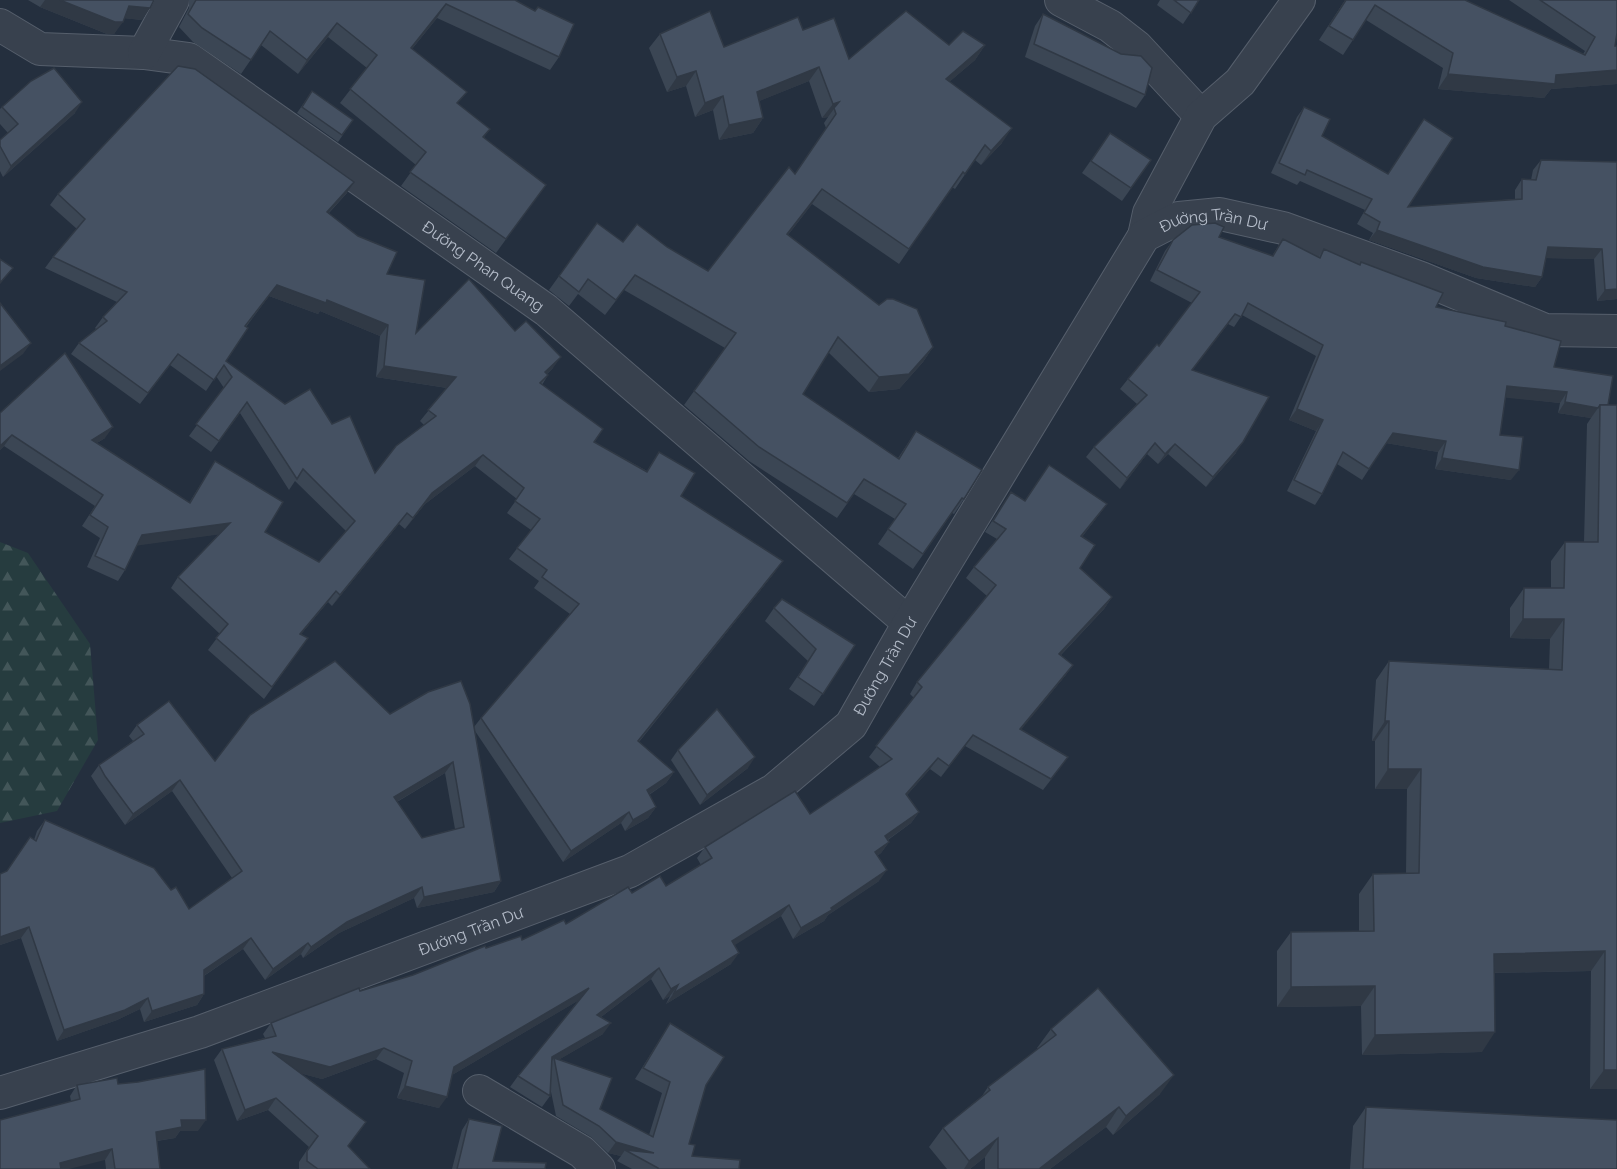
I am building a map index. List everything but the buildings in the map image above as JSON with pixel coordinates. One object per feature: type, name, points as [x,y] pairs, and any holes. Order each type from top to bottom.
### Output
[{"type":"street","points":[[144,53],[173,0]]},
{"type":"street","points":[[1060,0],[1110,26],[1137,47],[1201,116]]},
{"type":"street","points":[[1144,236],[1149,213],[1201,116],[1240,82],[1299,0]]},
{"type":"street","name":"Đường Phan Quang","points":[[0,25],[40,50],[144,53],[189,60],[546,310],[909,622]]},
{"type":"street","name":"Đường Trần Dư","points":[[0,1093],[200,1032],[630,872],[774,790],[851,725],[909,622],[1144,236],[1179,218],[1220,214],[1283,228],[1421,278],[1545,330],[1617,331]]},
{"type":"street","points":[[479,1091],[582,1152],[599,1169]]},
{"type":"green space","points":[[0,542],[28,553],[90,644],[98,740],[57,811],[0,823]]}]
